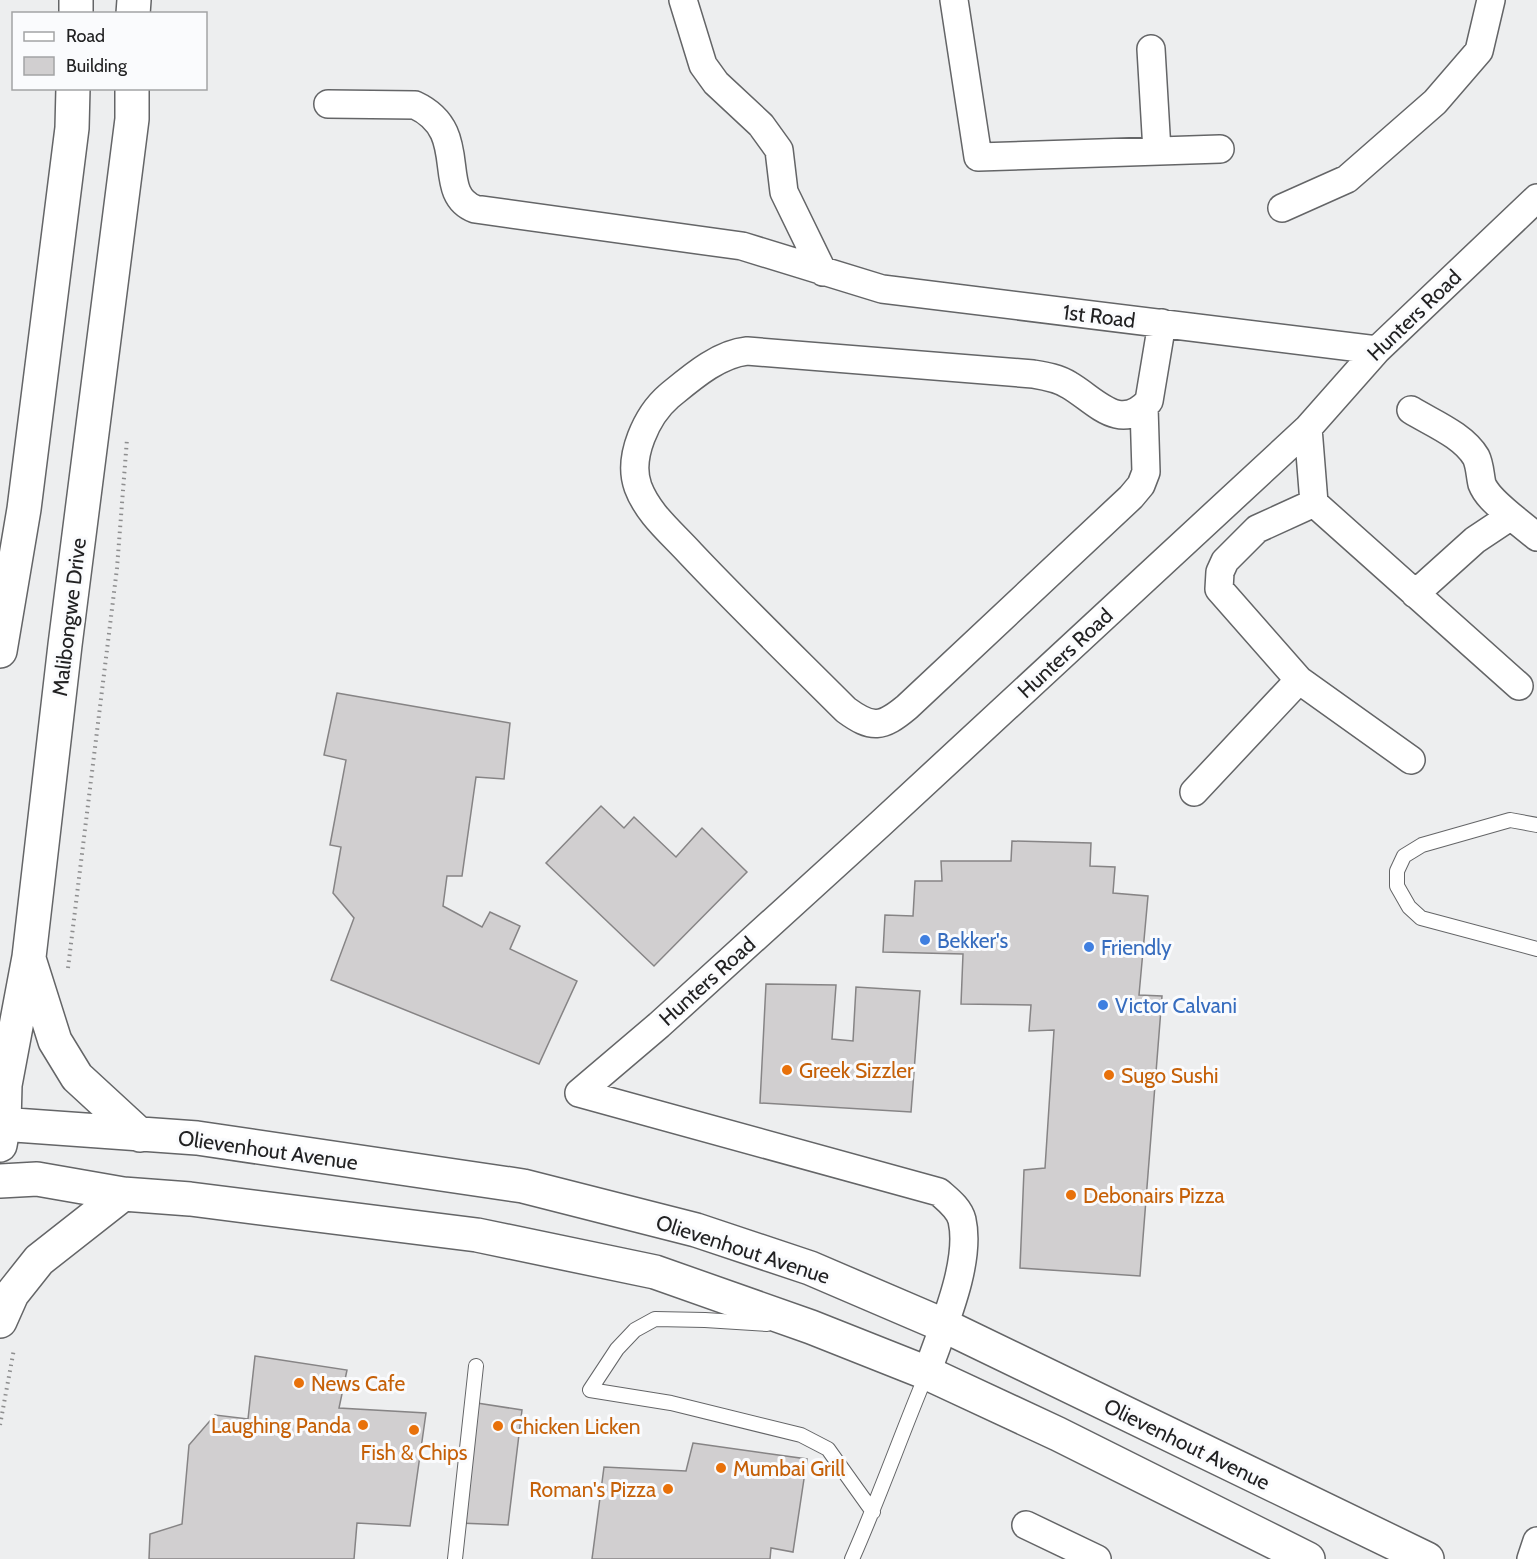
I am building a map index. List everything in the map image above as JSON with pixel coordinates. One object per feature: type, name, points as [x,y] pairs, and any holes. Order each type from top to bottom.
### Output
[{"type":"street","points":[[683,0],[703,65],[716,83],[761,125],[779,150],[784,192],[823,272]]},
{"type":"street","points":[[954,0],[978,157],[1220,149]]},
{"type":"street","points":[[1282,208],[1347,179],[1435,102],[1479,51],[1491,0]]},
{"type":"street","points":[[1151,49],[1157,151]]},
{"type":"street","points":[[0,651],[24,509],[72,128],[73,90]]},
{"type":"street","name":"Malibongwe Drive","points":[[1,1131],[5,1085],[29,957],[66,633],[132,119],[132,90]]},
{"type":"street","name":"1st Road","points":[[328,104],[415,105],[427,111],[442,126],[449,141],[453,176],[458,195],[466,206],[475,209],[742,246],[882,290],[1377,350]]},
{"type":"street","name":"Hunters Road","points":[[943,1325],[958,1281],[963,1250],[962,1219],[954,1205],[939,1192],[579,1093],[659,1024],[869,834],[1308,428],[1377,350],[1537,198]]},
{"type":"street","points":[[1144,407],[1146,472],[1136,491],[907,707],[890,721],[877,723],[869,723],[846,710],[648,508],[637,484],[635,463],[640,441],[662,402],[691,378],[735,352],[747,351],[1033,374],[1052,377],[1069,385],[1092,403],[1112,414],[1129,414],[1144,407],[1149,400],[1162,323]]},
{"type":"street","points":[[1410,410],[1461,440],[1477,459],[1483,486],[1488,494],[1537,537]]},
{"type":"street","points":[[1308,428],[1314,503],[1519,686]]},
{"type":"street","points":[[1314,503],[1257,529],[1225,561],[1218,580],[1219,589],[1299,680],[1411,760]]},
{"type":"street","points":[[1415,594],[1475,540],[1511,516]]},
{"type":"street","points":[[1194,792],[1299,680]]},
{"type":"street","points":[[29,957],[55,1041],[77,1077],[140,1135]]},
{"type":"street","name":"Olievenhout Avenue","points":[[1,1131],[197,1138],[523,1186],[696,1230],[799,1264],[943,1325],[1427,1559]]},
{"type":"street","points":[[0,1181],[37,1179],[123,1194],[190,1199],[477,1236],[655,1272],[812,1327],[927,1373],[1069,1439],[1308,1559]]},
{"type":"street","points":[[0,1321],[12,1294],[39,1260],[123,1194]]},
{"type":"street","points":[[927,1373],[943,1325]]},
{"type":"street","points":[[1026,1524],[1097,1559]]},
{"type":"street","points":[[1531,1559],[1537,1541]]},
{"type":"lane","points":[[1537,825],[1510,820],[1422,845],[1404,856],[1396,871],[1397,886],[1409,907],[1421,918],[1537,949]]},
{"type":"lane","points":[[812,1327],[655,1319],[635,1330],[617,1349],[590,1390],[672,1403],[801,1435],[828,1449],[873,1512]]},
{"type":"lane","points":[[455,1559],[476,1366]]},
{"type":"lane","points":[[852,1559],[873,1512],[900,1436],[927,1373]]},
{"type":"path","points":[[67,974],[117,568],[128,428]]},
{"type":"building","points":[[337,693],[510,723],[504,779],[476,777],[462,876],[447,876],[443,906],[482,927],[490,912],[520,926],[510,949],[577,981],[539,1064],[331,980],[354,918],[333,893],[341,847],[330,845],[346,760],[324,755]]},
{"type":"building","points":[[601,806],[624,828],[634,817],[676,857],[702,828],[747,872],[654,966],[546,863]]},
{"type":"building","points":[[1012,841],[1091,843],[1090,866],[1115,867],[1113,893],[1148,896],[1139,995],[1162,996],[1140,1276],[1020,1268],[1024,1170],[1045,1168],[1054,1030],[1029,1031],[1031,1005],[961,1004],[963,954],[883,952],[885,915],[913,916],[915,881],[942,881],[941,861],[1011,861]]},
{"type":"building","points":[[766,984],[836,985],[832,1039],[853,1041],[856,987],[920,991],[911,1112],[760,1103]]},
{"type":"building","points":[[255,1356],[347,1370],[339,1408],[426,1413],[410,1526],[357,1523],[354,1559],[149,1559],[150,1534],[182,1524],[189,1445],[215,1415],[248,1419]]},
{"type":"building","points":[[477,1403],[522,1410],[508,1525],[459,1523]]},
{"type":"building","points":[[693,1443],[807,1459],[793,1552],[771,1548],[770,1559],[592,1559],[604,1467],[686,1471]]},
{"type":"place","name":"Bekker's","points":[[925,940]]},
{"type":"place","name":"Friendly","points":[[1089,947]]},
{"type":"place","name":"Victor Calvani","points":[[1103,1005]]},
{"type":"place","name":"Greek Sizzler","points":[[787,1070]]},
{"type":"place","name":"Sugo Sushi","points":[[1109,1075]]},
{"type":"place","name":"Debonairs Pizza","points":[[1071,1195]]},
{"type":"place","name":"News Cafe","points":[[299,1383]]},
{"type":"place","name":"Laughing Panda","points":[[363,1425]]},
{"type":"place","name":"Chicken Licken","points":[[498,1426]]},
{"type":"place","name":"Fish & Chips","points":[[414,1430]]},
{"type":"place","name":"Mumbai Grill","points":[[721,1468]]},
{"type":"place","name":"Roman's Pizza","points":[[668,1489]]}]
